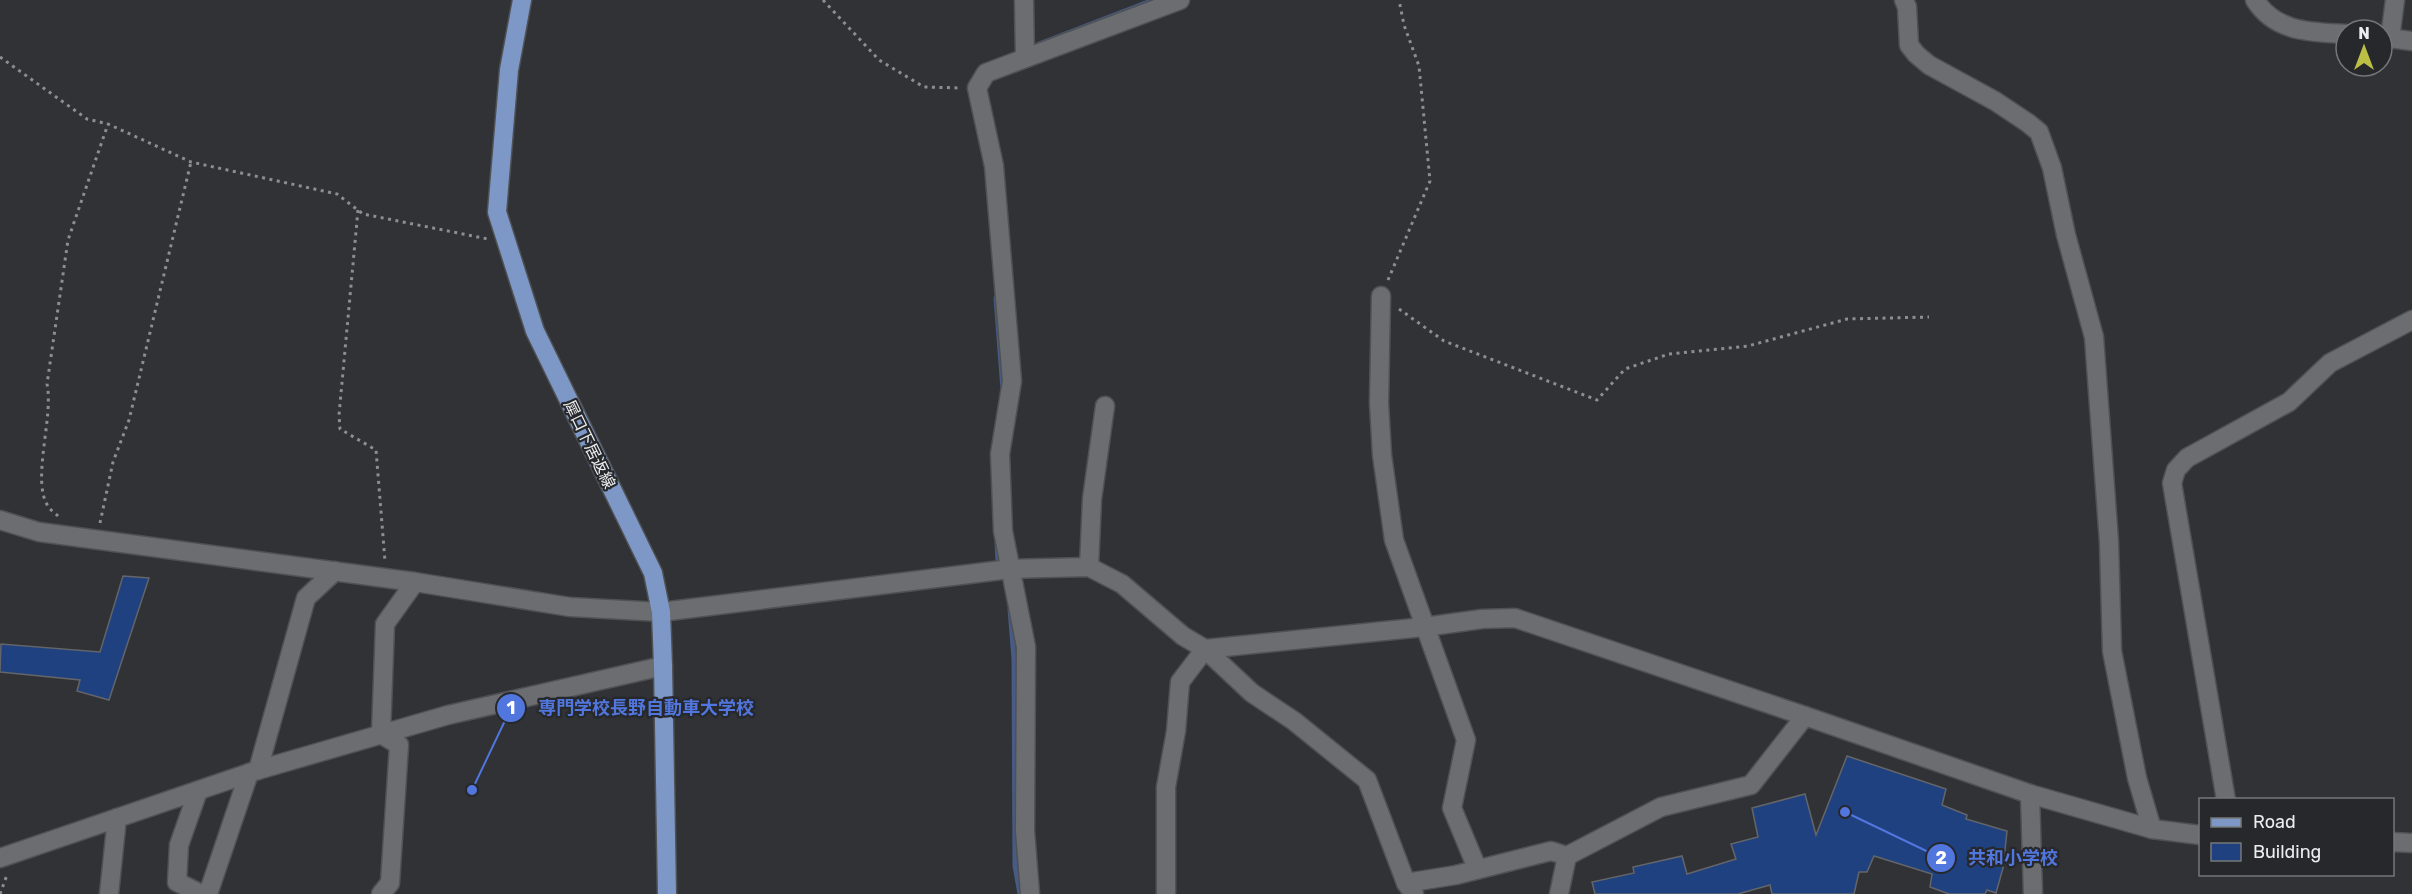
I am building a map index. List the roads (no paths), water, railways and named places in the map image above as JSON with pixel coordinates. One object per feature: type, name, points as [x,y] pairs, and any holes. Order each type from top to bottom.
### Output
[{"type":"main road","name":"犀口下居返線","points":[[522,0],[509,70],[497,212],[536,331],[653,573],[661,612],[667,894]]},
{"type":"street","points":[[1024,0],[1024,51]]},
{"type":"street","points":[[1030,894],[1025,831],[1026,647],[1004,531],[1000,454],[1012,381],[994,166],[977,88],[986,73],[1024,51],[1180,0]]},
{"type":"street","points":[[1904,0],[1907,6],[1909,45],[1916,54],[1929,65],[1995,101],[2039,132],[2052,168],[2066,235],[2094,337],[2109,542],[2112,651],[2137,778],[2152,829]]},
{"type":"street","points":[[2255,0],[2284,26],[2334,33]]},
{"type":"street","points":[[2391,18],[2395,0]]},
{"type":"street","points":[[2394,39],[2412,41]]},
{"type":"street","points":[[1381,296],[1379,403],[1382,455],[1394,540],[1466,740],[1452,808],[1477,868]]},
{"type":"street","points":[[2226,798],[2172,483],[2176,470],[2187,458],[2289,402],[2330,363],[2412,320]]},
{"type":"street","points":[[1089,567],[1092,500],[1105,406]]},
{"type":"street","points":[[0,520],[39,532],[387,578],[570,607],[661,612],[1010,569],[1089,567],[1122,584],[1183,636],[1205,649],[1252,693],[1294,721],[1367,780],[1410,889],[1477,868],[1551,851],[1567,856],[1661,807],[1751,785],[1805,716]]},
{"type":"street","points":[[208,894],[254,771],[306,598],[335,571]]},
{"type":"street","points":[[381,734],[385,624],[415,582]]},
{"type":"street","points":[[1166,894],[1166,787],[1176,731],[1180,682],[1205,649],[1482,619],[1515,618],[2030,794],[2152,829],[2199,835]]},
{"type":"street","points":[[0,858],[254,771],[381,734],[459,712],[663,666]]},
{"type":"street","points":[[381,734],[399,745],[390,883],[381,894]]},
{"type":"street","points":[[198,791],[179,845],[177,882],[201,894]]},
{"type":"street","points":[[2030,794],[2033,894]]},
{"type":"street","points":[[109,894],[117,818]]},
{"type":"street","points":[[2394,842],[2412,843]]},
{"type":"street","points":[[1559,894],[1567,856]]},
{"type":"waterway","points":[[1039,44],[1151,1]]},
{"type":"waterway","points":[[996,298],[1003,390]]},
{"type":"waterway","points":[[997,543],[998,561]]},
{"type":"waterway","points":[[1010,609],[1014,659],[1015,866],[1020,894]]},
{"type":"place","name":"専門学校長野自動車大学校","points":[[472,790]]},
{"type":"place","name":"共和小学校","points":[[1845,812]]}]
